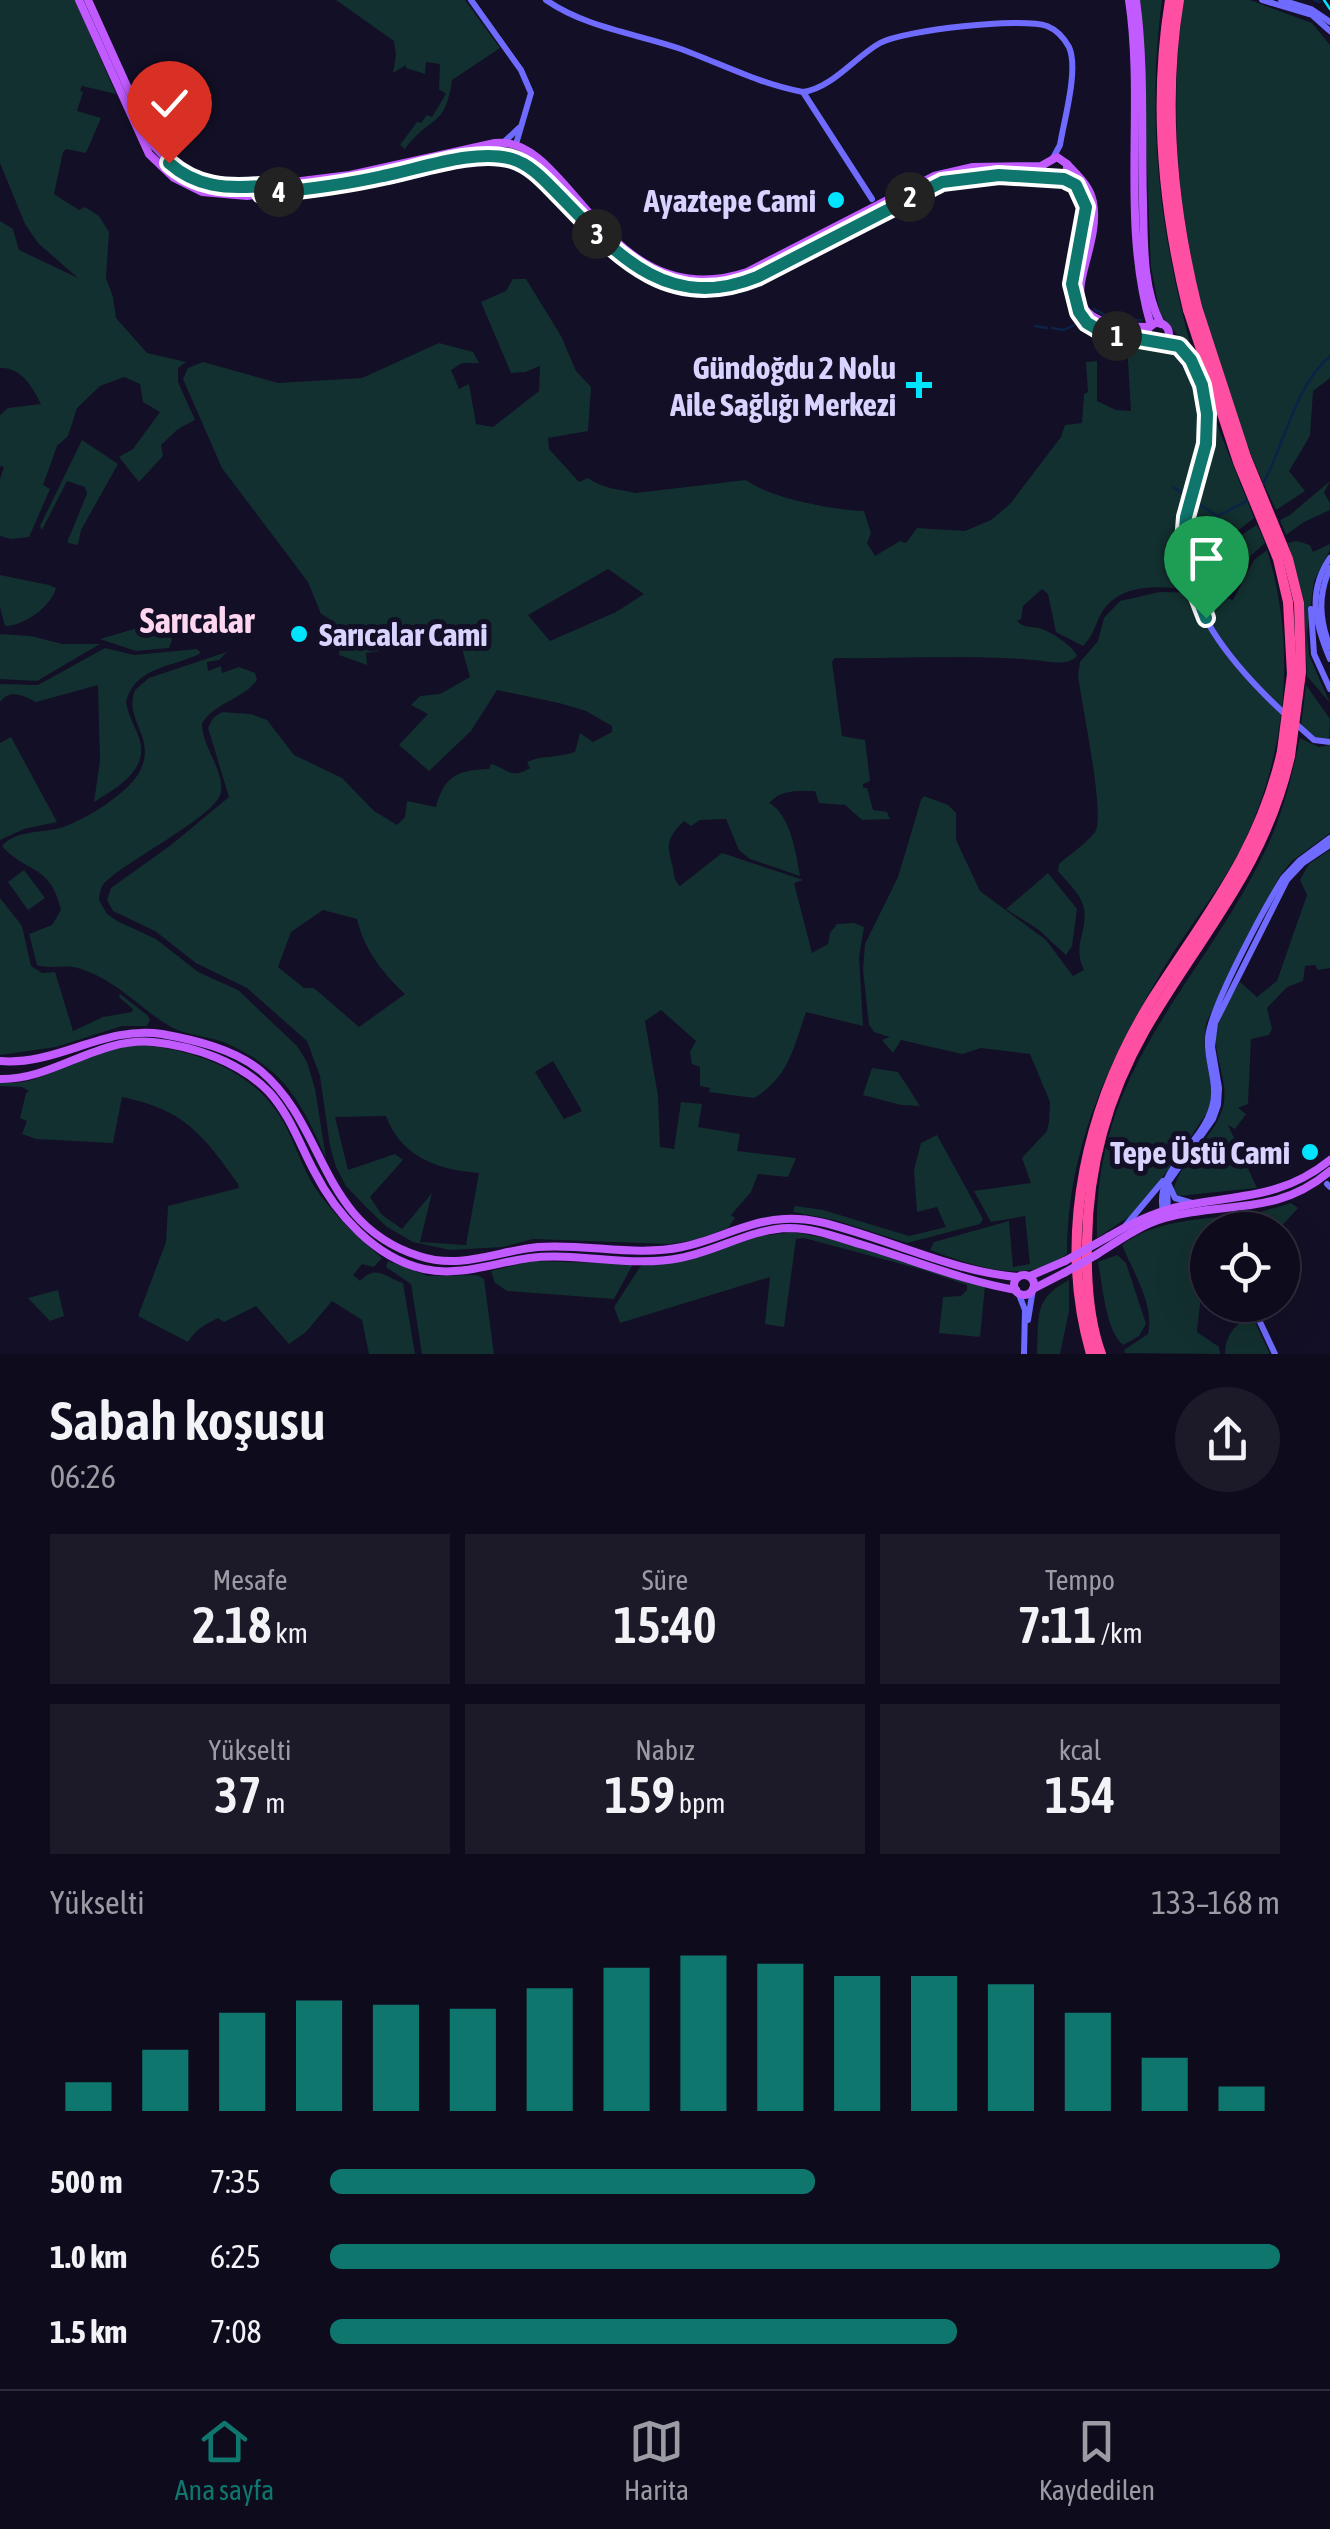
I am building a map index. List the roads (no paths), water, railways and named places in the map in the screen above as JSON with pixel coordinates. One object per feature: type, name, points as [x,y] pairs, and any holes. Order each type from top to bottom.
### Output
[{"type":"highway","points":[[1101,1354],[1089,1297],[1087,1230],[1093,1170],[1106,1118],[1144,1031],[1252,863],[1272,819],[1286,754],[1292,674],[1288,602],[1278,559],[1232,446],[1170,223],[1163,151],[1162,68],[1170,0]]},
{"type":"highway","points":[[1179,0],[1171,68],[1172,149],[1192,309]]},
{"type":"highway","points":[[1091,1354],[1081,1304],[1078,1228],[1093,1130],[1115,1069],[1137,1026],[1218,903],[1254,838],[1286,754]]},
{"type":"main road","points":[[80,0],[137,132],[159,166],[178,181],[202,192],[226,196],[504,142],[516,144],[544,162],[633,261]]},
{"type":"main road","points":[[88,0],[146,132],[163,157],[185,175],[208,184],[261,190],[345,183],[455,161],[506,158],[537,173],[633,261],[687,286],[728,286],[757,277],[942,182],[987,175],[1056,178],[1066,174],[1058,161]]},
{"type":"main road","points":[[471,0],[528,83],[530,99],[516,144],[506,158]]},
{"type":"main road","points":[[546,0],[588,22],[679,49],[751,79],[803,92],[818,88],[868,51],[899,36],[1040,24],[1060,34],[1072,59],[1058,161],[1048,173],[1076,185],[1086,207],[1072,284],[1079,312],[1087,323],[1104,333],[1179,346]]},
{"type":"main road","points":[[1132,0],[1138,255],[1154,326],[1148,340]]},
{"type":"main road","points":[[1262,0],[1312,15],[1330,31]]},
{"type":"main road","points":[[1281,0],[1311,8],[1330,22]]},
{"type":"main road","points":[[803,92],[872,199]]},
{"type":"main road","points":[[504,142],[520,128]]},
{"type":"main road","points":[[504,142],[506,158]]},
{"type":"main road","points":[[1058,161],[1088,187],[1094,205],[1080,282],[1085,307],[1106,324],[1154,326],[1169,334],[1198,374],[1207,414],[1206,453],[1185,524],[1186,561],[1201,608],[1234,663],[1314,740],[1330,742]]},
{"type":"main road","points":[[647,269],[698,279],[736,276],[934,176],[973,167],[1031,168],[1058,161]]},
{"type":"main road","points":[[1161,344],[1169,334]]},
{"type":"main road","points":[[1330,558],[1316,593],[1315,616],[1330,689]]},
{"type":"main road","points":[[1330,568],[1320,605],[1321,638],[1330,659]]},
{"type":"main road","points":[[1121,1230],[1169,1176],[1212,1108],[1208,1041],[1217,1007],[1283,878],[1299,861],[1330,842]]},
{"type":"main road","points":[[0,1062],[44,1058],[100,1038],[134,1033],[168,1036],[230,1053],[260,1071],[286,1099],[330,1182],[357,1215],[387,1241],[429,1259],[468,1262],[545,1246],[673,1249],[764,1221],[792,1218],[835,1226],[990,1275],[1018,1277],[1030,1276],[1121,1230],[1198,1204]]},
{"type":"main road","points":[[0,1079],[28,1076],[92,1050],[135,1042],[172,1045],[232,1065],[255,1080],[277,1102],[320,1183],[359,1232],[389,1255],[430,1270],[462,1270],[543,1257],[673,1260],[751,1234],[790,1228],[825,1233],[1028,1294],[1166,1214],[1275,1200],[1324,1177],[1330,1160]]},
{"type":"main road","points":[[1169,1176],[1175,1198],[1198,1204],[1230,1205],[1324,1177]]},
{"type":"main road","points":[[1166,1214],[1169,1176]]},
{"type":"main road","points":[[1230,1205],[1231,1212]]},
{"type":"main road","points":[[1024,1350],[1034,1284],[1030,1276]]},
{"type":"main road","points":[[1018,1277],[1017,1291],[1025,1310],[1024,1350]]},
{"type":"main road","points":[[1260,1322],[1274,1354]]},
{"type":"waterway","points":[[1314,0],[1320,2]]},
{"type":"waterway","points":[[1094,309],[1114,320]]},
{"type":"waterway","points":[[1127,321],[1141,320]]},
{"type":"waterway","points":[[1052,328],[1064,330],[1074,325]]},
{"type":"waterway","points":[[1035,326],[1047,328]]},
{"type":"waterway","points":[[1172,352],[1192,384],[1199,421],[1188,497],[1173,487]]},
{"type":"waterway","points":[[1262,486],[1299,399],[1330,356]]},
{"type":"waterway","points":[[1195,502],[1218,516],[1250,499]]},
{"type":"tram line","points":[[1324,0],[1330,9]]},
{"type":"place","name":"Ayaztepe Cami","points":[[836,200]]},
{"type":"place","name":"Gündoğdu 2 Nolu Aile Sağlığı Merkezi","points":[[919,385]]},
{"type":"place","name":"Sarıcalar Cami","points":[[299,634]]},
{"type":"place","name":"Tepe Üstü Cami","points":[[1310,1152]]},
{"type":"district","name":"Sarıcalar","points":[[197,620]]}]
